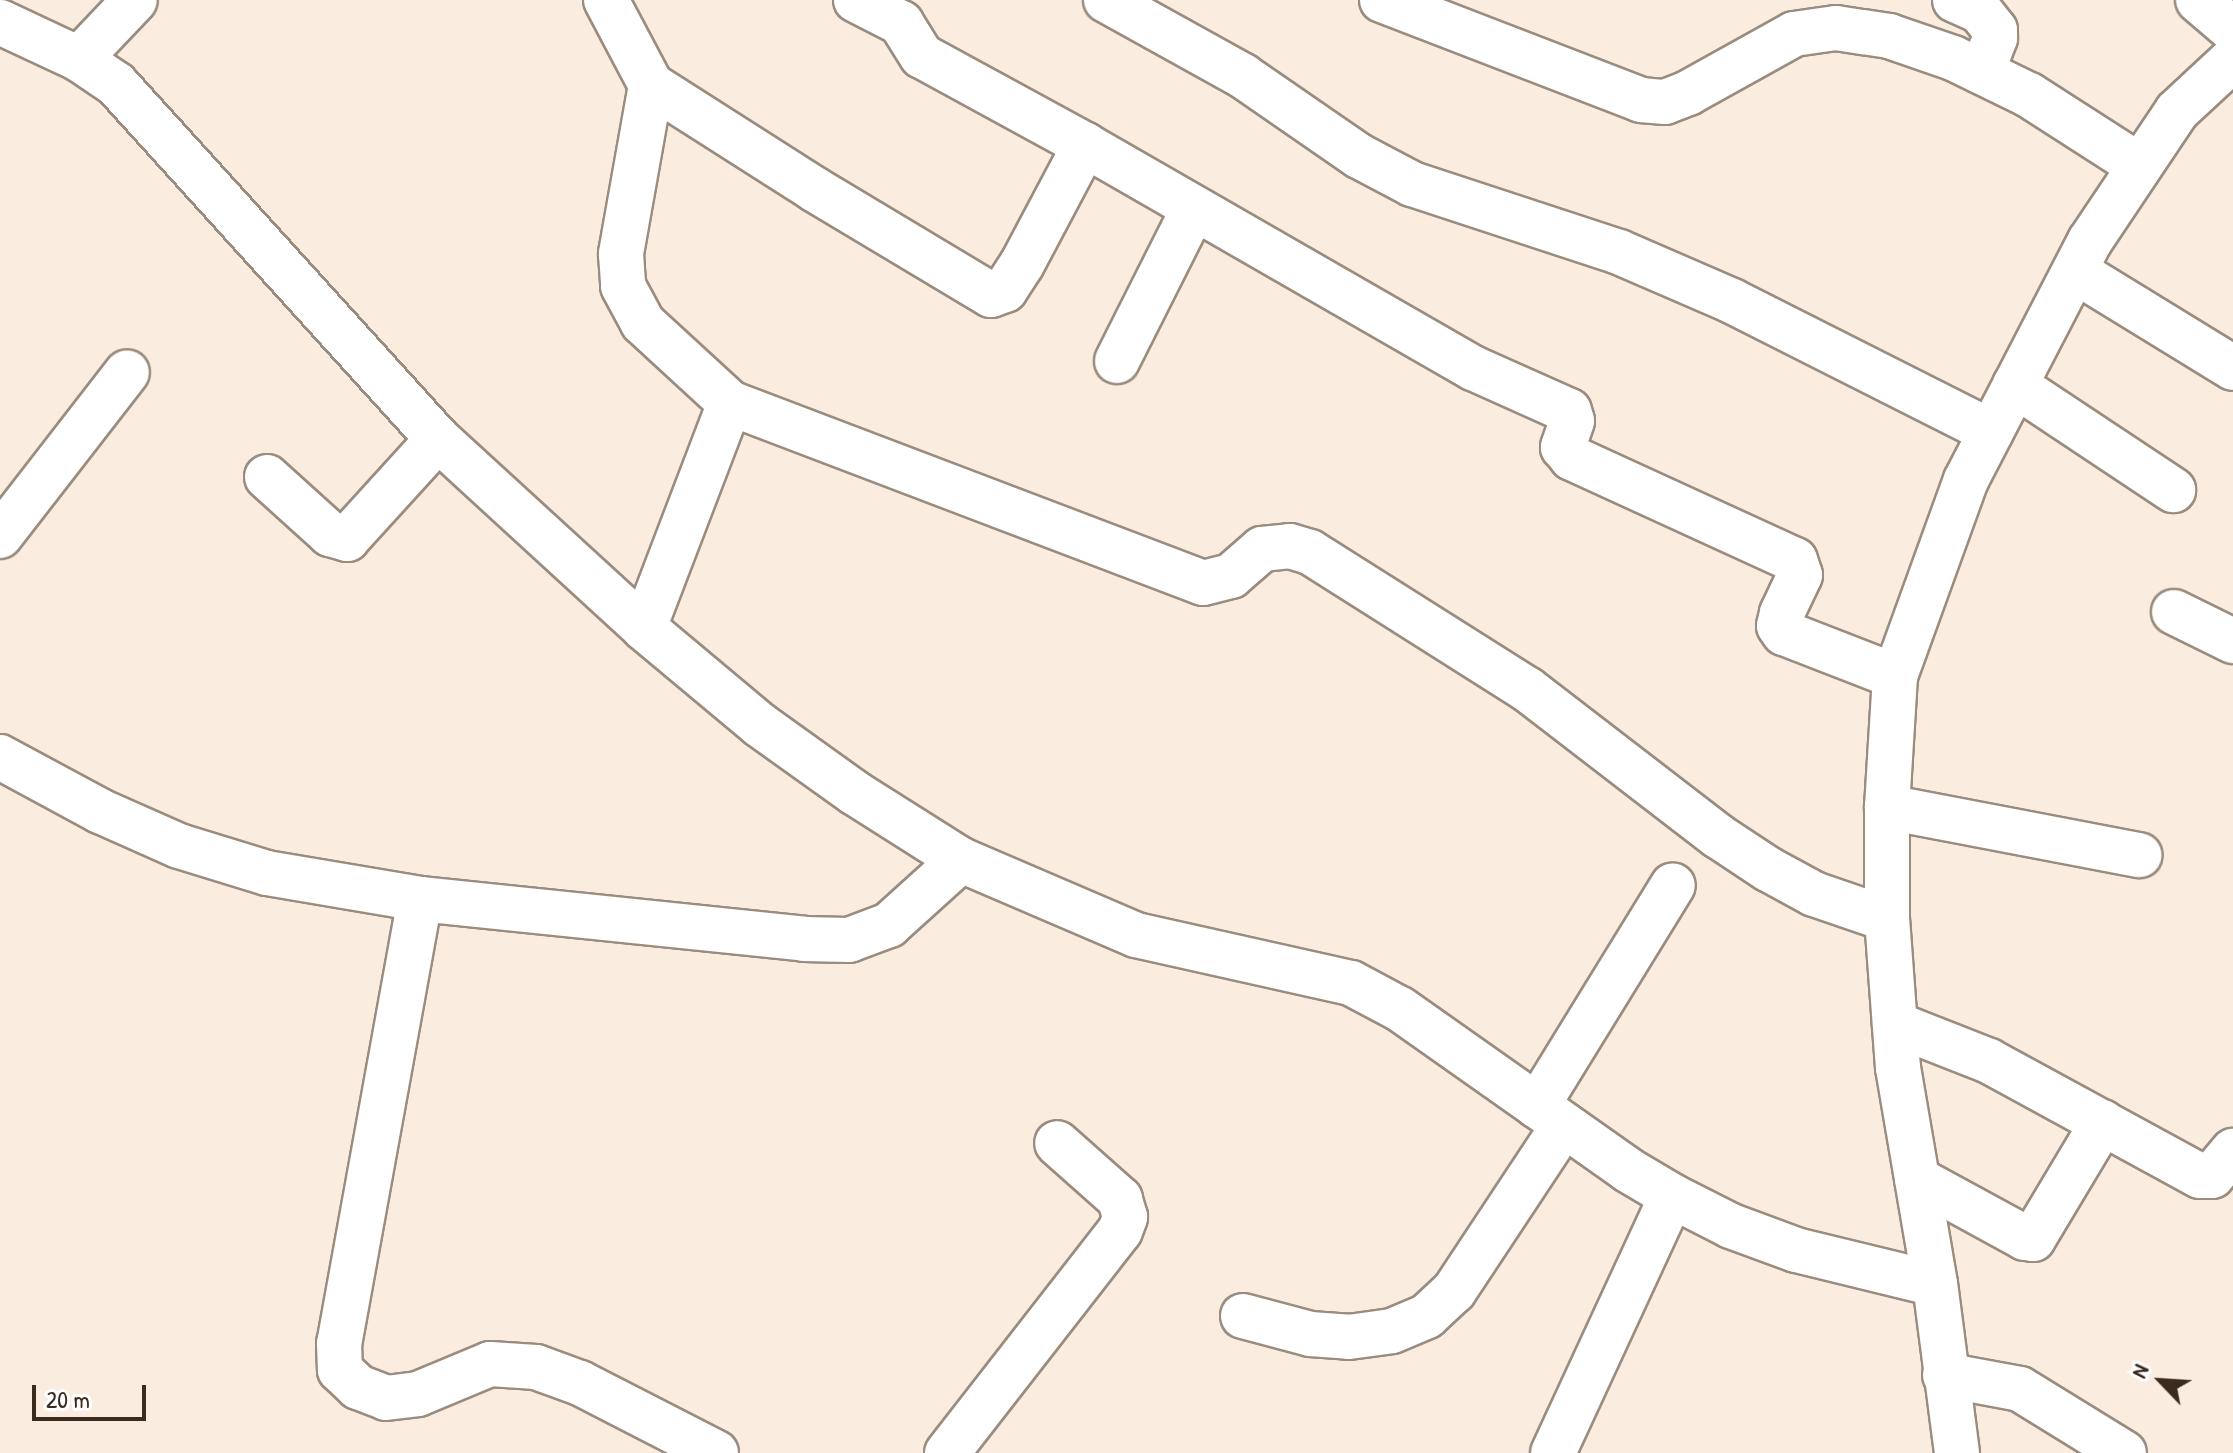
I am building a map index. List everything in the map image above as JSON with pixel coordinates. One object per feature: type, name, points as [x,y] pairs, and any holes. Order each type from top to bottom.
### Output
[{"type":"street","points":[[79,59],[135,0]]},
{"type":"street","points":[[606,0],[651,85],[814,189],[991,295],[1005,290],[1022,264],[1085,145]]},
{"type":"street","points":[[856,0],[901,23],[922,56],[1085,145],[1473,368],[1569,411],[1572,421],[1563,447],[1572,458],[1795,560],[1800,575],[1782,613],[1779,626],[1784,633],[1895,676]]},
{"type":"street","points":[[1106,0],[1243,76],[1359,156],[1412,184],[1619,252],[1732,301],[1991,432]]},
{"type":"street","points":[[1382,0],[1641,100],[1665,102],[1688,93],[1794,34],[1836,28],[1889,36],[1982,72],[2029,95],[2138,165]]},
{"type":"street","points":[[1955,0],[1980,11],[1995,30],[1982,72]]},
{"type":"street","points":[[1957,1453],[1935,1284],[1898,1068],[1887,919],[1887,807],[1895,676],[1966,480],[2075,271],[2138,165],[2177,111],[2232,55],[2198,0]]},
{"type":"street","points":[[0,22],[79,59],[116,84],[438,439],[644,628],[760,725],[855,793],[961,860],[1136,935],[1351,983],[1400,1009],[1550,1116],[1672,1196],[1731,1226],[1796,1250],[1935,1284]]},
{"type":"street","points":[[651,85],[621,254],[623,286],[643,323],[730,403],[1203,583],[1231,576],[1262,549],[1290,546],[1310,552],[1527,689],[1718,836],[1768,869],[1814,894],[1887,919]]},
{"type":"street","points":[[1117,361],[1194,208]]},
{"type":"street","points":[[2075,271],[2233,368]]},
{"type":"street","points":[[0,536],[127,372]]},
{"type":"street","points":[[2015,385],[2173,490]]},
{"type":"street","points":[[644,628],[730,403]]},
{"type":"street","points":[[267,477],[330,534],[347,539],[438,439]]},
{"type":"street","points":[[2174,612],[2233,641]]},
{"type":"street","points":[[0,757],[100,811],[179,846],[267,873],[420,899],[804,939],[849,940],[889,925],[961,860]]},
{"type":"street","points":[[1887,807],[2139,855]]},
{"type":"street","points":[[1243,1316],[1310,1334],[1349,1337],[1392,1331],[1427,1316],[1454,1291],[1673,885]]},
{"type":"street","points":[[420,899],[339,1343],[340,1370],[358,1387],[386,1398],[418,1394],[490,1364],[536,1367],[580,1383],[696,1448]]},
{"type":"street","points":[[1895,1024],[1955,1045],[2205,1177],[2221,1169],[2233,1151]]},
{"type":"street","points":[[1917,1179],[2025,1238],[2033,1239],[2103,1122]]},
{"type":"street","points":[[947,1453],[1120,1231],[1125,1217],[1120,1199],[1057,1143]]},
{"type":"street","points":[[1553,1453],[1672,1196]]},
{"type":"street","points":[[1945,1375],[2020,1389],[2124,1453]]}]
